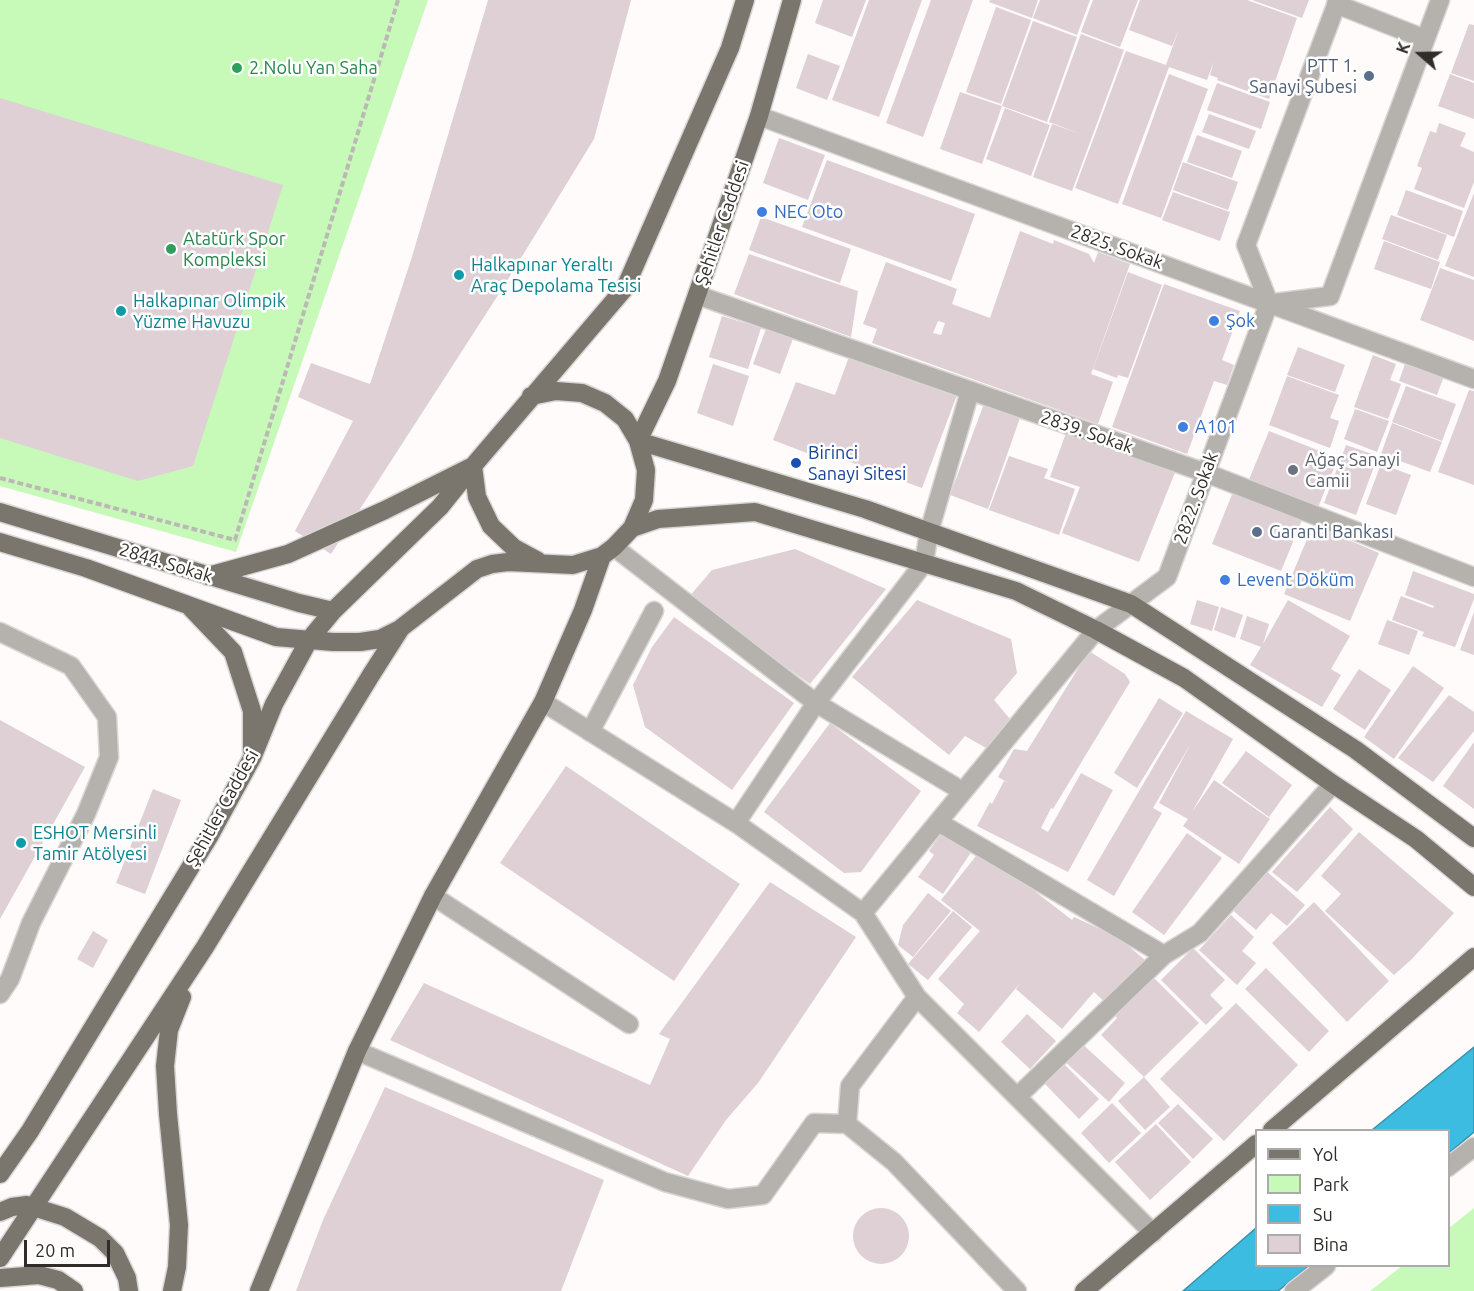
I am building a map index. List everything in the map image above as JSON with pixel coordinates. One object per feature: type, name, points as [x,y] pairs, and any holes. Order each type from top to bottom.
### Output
[{"type":"main road","name":"Şehitler Caddesi","points":[[0,1174],[30,1131],[210,835],[252,758],[274,704],[309,640],[333,611],[441,507],[531,396],[625,288],[730,48],[745,0]]},
{"type":"main road","name":"Şehitler Caddesi","points":[[638,441],[667,381],[759,116],[792,0]]},
{"type":"main road","points":[[0,1258],[205,947],[401,628],[477,569],[508,562],[573,565],[608,551],[632,528],[644,500],[646,470],[638,441],[625,419],[605,403],[582,393],[556,391],[531,396]]},
{"type":"main road","points":[[638,441],[865,509],[1131,604],[1356,750],[1474,838]]},
{"type":"main road","points":[[208,576],[288,554],[385,510],[473,466],[477,497],[491,526],[514,548],[542,563]]},
{"type":"main road","name":"2844. Sokak","points":[[0,512],[208,576],[333,611]]},
{"type":"main road","points":[[632,528],[658,519],[755,512],[1016,591],[1096,630],[1184,678],[1333,784],[1416,839],[1474,887]]},
{"type":"main road","name":"2844. Sokak","points":[[0,542],[87,568],[276,637],[360,642],[380,639],[401,628]]},
{"type":"main road","points":[[259,1291],[357,1051],[433,896],[543,702],[608,551]]},
{"type":"main road","name":"2844. Sokak","points":[[187,604],[233,652],[252,711],[252,758]]},
{"type":"main road","points":[[172,1291],[177,1267],[179,1225],[168,1114],[166,1049],[175,1011],[205,947]]},
{"type":"main road","points":[[1274,1129],[1474,957]]},
{"type":"main road","points":[[1084,1291],[1255,1146]]},
{"type":"main road","points":[[0,1212],[12,1207],[35,1206],[65,1217],[100,1238],[115,1253],[129,1291]]},
{"type":"main road","points":[[0,1278],[39,1275],[58,1280],[74,1291]]},
{"type":"street","points":[[1425,39],[1337,2],[1246,245],[1269,303],[1330,296],[1440,0]]},
{"type":"street","name":"2825. Sokak","points":[[759,116],[1474,379]]},
{"type":"street","name":"2839. Sokak","points":[[697,295],[1206,473],[1474,577]]},
{"type":"street","name":"2822. Sokak","points":[[863,913],[1096,630],[1167,577],[1269,303]]},
{"type":"street","points":[[736,823],[816,703],[924,563],[928,532],[970,391]]},
{"type":"street","points":[[608,551],[816,703],[962,791]]},
{"type":"street","points":[[590,732],[654,611]]},
{"type":"street","points":[[0,632],[71,666],[107,717],[109,757],[86,814],[31,923],[10,979],[0,994]]},
{"type":"street","points":[[543,702],[736,823],[863,913],[916,997],[1154,1233]]},
{"type":"street","points":[[1018,1096],[1164,955],[1200,933],[1333,784]]},
{"type":"street","points":[[938,822],[1164,955]]},
{"type":"street","points":[[433,896],[629,1024]]},
{"type":"street","points":[[847,1125],[850,1086],[916,997]]},
{"type":"street","points":[[357,1051],[665,1182],[728,1200],[764,1195],[814,1123],[847,1125],[894,1162],[1017,1291]]},
{"type":"street","points":[[1450,1166],[1474,1147]]},
{"type":"street","points":[[1294,1291],[1325,1267]]},
{"type":"path","points":[[0,478],[235,540],[398,0]]},
{"type":"green space","name":"Atatürk Spor Kompleksi","points":[[0,0],[428,0],[236,552],[0,486]]},
{"type":"green space","points":[[1474,1208],[1474,1291],[1370,1291],[1401,1267],[1450,1267],[1450,1227]]},
{"type":"water","points":[[1474,1047],[1474,1132],[1450,1152],[1450,1129],[1373,1129]]},
{"type":"water","points":[[1255,1229],[1255,1267],[1308,1267],[1278,1291],[1183,1291]]},
{"type":"building","name":"Halkapınar Yeraltı Araç Depolama Tesisi","points":[[488,0],[631,0],[594,139],[502,289],[331,554],[295,531],[353,421],[298,397],[311,363],[370,384],[411,260]]},
{"type":"building","points":[[823,0],[866,0],[852,37],[815,23]]},
{"type":"building","points":[[869,0],[922,0],[879,117],[832,100]]},
{"type":"building","points":[[931,0],[973,0],[923,137],[886,123]]},
{"type":"building","points":[[990,0],[1038,0],[1032,18],[989,2]]},
{"type":"building","points":[[1040,0],[1090,0],[1077,35],[1033,18]]},
{"type":"building","points":[[1093,0],[1138,0],[1120,47],[1081,32]]},
{"type":"building","points":[[1140,0],[1247,0],[1297,18],[1269,99],[1217,80],[1218,78],[1210,75],[1214,61],[1207,80],[1169,67],[1118,204],[1075,188],[1126,51],[1166,65],[1179,29],[1172,46],[1129,30]]},
{"type":"building","points":[[1252,0],[1309,0],[1302,18]]},
{"type":"building","points":[[996,7],[1031,20],[1001,104],[966,92]]},
{"type":"building","points":[[1033,21],[1077,37],[1047,122],[1002,106]]},
{"type":"building","points":[[1469,24],[1474,25],[1474,81],[1451,73]]},
{"type":"building","points":[[1081,34],[1124,50],[1072,191],[1033,177],[1052,124],[1081,134],[1049,122]]},
{"type":"building","points":[[808,54],[840,66],[827,100],[796,88]]},
{"type":"building","points":[[1169,74],[1208,89],[1161,218],[1122,204]]},
{"type":"building","points":[[1450,74],[1474,83],[1474,119],[1438,106]]},
{"type":"building","points":[[1217,83],[1270,102],[1261,129],[1207,110]]},
{"type":"building","points":[[960,92],[1002,106],[982,164],[940,149]]},
{"type":"building","name":"Halkapınar Olimpik Yüzme Havuzu","points":[[0,98],[283,185],[193,466],[138,481],[0,438]]},
{"type":"building","points":[[1005,108],[1050,125],[1031,176],[986,159]]},
{"type":"building","points":[[1209,114],[1256,131],[1249,149],[1202,132]]},
{"type":"building","points":[[1439,123],[1466,133],[1460,146],[1474,152],[1474,182],[1464,208],[1414,189],[1422,168],[1417,166],[1430,131],[1436,133]]},
{"type":"building","points":[[1197,135],[1242,151],[1232,178],[1187,162]]},
{"type":"building","points":[[779,138],[825,155],[808,200],[763,183]]},
{"type":"building","points":[[827,160],[975,214],[951,281],[802,227]]},
{"type":"building","points":[[1183,162],[1238,182],[1228,210],[1173,190]]},
{"type":"building","points":[[1406,190],[1463,211],[1454,237],[1397,215]]},
{"type":"building","points":[[1173,192],[1230,212],[1220,241],[1162,220]]},
{"type":"building","points":[[1474,193],[1474,277],[1445,266]]},
{"type":"building","points":[[1391,215],[1447,235],[1438,260],[1382,239]]},
{"type":"building","points":[[761,217],[851,249],[840,283],[749,250]]},
{"type":"building","points":[[1020,231],[1053,244],[1054,240],[1089,254],[1094,263],[1098,252],[1130,264],[1091,374],[1113,382],[1098,424],[872,343],[877,329],[863,324],[886,262],[957,289],[952,304],[990,318]],"holes":[[[938,321],[945,323],[941,335],[933,333]]]},
{"type":"building","points":[[1384,241],[1440,262],[1431,289],[1374,269]]},
{"type":"building","points":[[749,254],[858,291],[851,337],[734,294]]},
{"type":"building","points":[[1440,268],[1474,280],[1474,341],[1420,320]]},
{"type":"building","points":[[1128,272],[1162,285],[1128,378],[1118,375],[1117,378],[1093,369]]},
{"type":"building","points":[[1164,284],[1240,311],[1222,360],[1234,365],[1227,385],[1214,381],[1187,454],[1112,427]]},
{"type":"building","points":[[722,316],[761,328],[748,369],[709,357]]},
{"type":"building","points":[[767,326],[794,336],[780,374],[753,364]]},
{"type":"building","points":[[1298,347],[1345,365],[1335,392],[1287,375]]},
{"type":"building","points":[[850,354],[957,395],[922,488],[817,450],[812,455],[773,440],[796,382],[835,395]]},
{"type":"building","points":[[1373,355],[1396,364],[1390,380],[1401,384],[1388,419],[1354,407]]},
{"type":"building","points":[[1406,361],[1444,376],[1437,395],[1399,381]]},
{"type":"building","points":[[713,364],[749,376],[733,426],[697,413]]},
{"type":"building","points":[[1287,376],[1339,395],[1330,418],[1339,421],[1330,448],[1269,425]]},
{"type":"building","points":[[1406,386],[1456,404],[1442,441],[1392,422]]},
{"type":"building","points":[[1469,390],[1474,391],[1474,485],[1438,472]]},
{"type":"building","points":[[985,401],[1021,415],[988,509],[950,495]]},
{"type":"building","points":[[1355,409],[1389,421],[1377,452],[1344,439]]},
{"type":"building","points":[[1392,423],[1442,442],[1430,472],[1381,454]]},
{"type":"building","name":"Ağaç Sanayi Camii","points":[[1269,431],[1338,458],[1317,510],[1248,482]]},
{"type":"building","points":[[1066,433],[1176,470],[1139,562],[1062,533],[1080,487],[1050,477]]},
{"type":"building","points":[[1346,445],[1378,456],[1356,515],[1324,503]]},
{"type":"building","points":[[1009,456],[1048,469],[1044,478],[1075,489],[1059,535],[989,510]]},
{"type":"building","points":[[1381,464],[1411,475],[1396,515],[1366,504]]},
{"type":"building","points":[[1233,492],[1302,520],[1281,571],[1212,544]]},
{"type":"building","points":[[1313,525],[1379,553],[1350,621],[1284,594]]},
{"type":"building","points":[[795,549],[886,589],[810,684],[688,598],[712,570]]},
{"type":"building","points":[[1413,571],[1474,594],[1455,647],[1422,636],[1424,632],[1392,620],[1401,596],[1433,608],[1434,606],[1405,595]]},
{"type":"building","points":[[917,600],[1011,639],[1017,673],[994,700],[1010,719],[986,748],[965,736],[949,755],[852,677]]},
{"type":"building","points":[[1197,600],[1219,607],[1212,631],[1190,624]]},
{"type":"building","points":[[1288,600],[1350,636],[1331,669],[1341,675],[1322,707],[1250,665],[1261,647],[1240,639],[1247,616],[1269,624],[1263,644]]},
{"type":"building","points":[[1221,607],[1243,615],[1235,638],[1214,630]]},
{"type":"building","points":[[1474,612],[1474,655],[1460,650]]},
{"type":"building","points":[[674,617],[794,703],[732,790],[645,727],[633,685],[652,647]]},
{"type":"building","points":[[1387,620],[1418,631],[1409,655],[1378,644]]},
{"type":"building","points":[[1089,651],[1125,674],[1130,682],[1053,809],[1051,808],[1041,828],[1048,832],[1081,773],[1113,790],[1068,872],[977,826],[1004,781],[1010,784],[998,777],[1014,749],[1027,751]]},
{"type":"building","points":[[1413,666],[1444,688],[1394,759],[1364,737]]},
{"type":"building","points":[[1359,669],[1391,690],[1365,730],[1333,709]]},
{"type":"building","points":[[1449,695],[1474,712],[1474,731],[1433,782],[1398,758]]},
{"type":"building","points":[[1159,698],[1183,713],[1137,788],[1114,773]]},
{"type":"building","points":[[1186,711],[1233,739],[1192,812],[1214,780],[1270,819],[1239,864],[1183,826],[1188,819],[1159,803],[1191,743],[1153,808],[1162,813],[1114,896],[1087,880]]},
{"type":"building","name":"ESHOT Mersinli Tamir Atölyesi","points":[[0,720],[85,767],[0,919]]},
{"type":"building","points":[[830,723],[921,791],[861,872],[844,873],[764,812]]},
{"type":"building","points":[[1474,742],[1474,809],[1443,786]]},
{"type":"building","points":[[1246,751],[1292,785],[1269,817],[1222,783]]},
{"type":"building","points":[[566,766],[740,884],[674,981],[500,863]]},
{"type":"building","points":[[153,789],[181,800],[145,894],[116,883]]},
{"type":"building","points":[[1330,807],[1353,829],[1297,892],[1272,872]]},
{"type":"building","points":[[943,831],[972,851],[943,894],[918,877],[934,855],[929,851]]},
{"type":"building","points":[[1359,832],[1454,913],[1412,959],[1394,975],[1325,911],[1341,894],[1321,876]]},
{"type":"building","points":[[1187,833],[1222,858],[1164,935],[1132,912]]},
{"type":"building","points":[[976,856],[1001,865],[1072,920],[1074,917],[1119,938],[1145,960],[1107,1004],[1094,992],[1062,1029],[1016,989],[1021,982],[979,1032],[957,1013],[964,1004],[938,979],[980,931],[941,900]]},
{"type":"building","points":[[1264,869],[1305,905],[1287,926],[1271,913],[1256,930],[1230,908]]},
{"type":"building","points":[[770,882],[856,937],[758,1083],[726,1120],[688,1176],[390,1040],[424,983],[650,1085],[670,1039],[659,1034]]},
{"type":"building","points":[[928,893],[951,911],[913,957],[898,945],[903,925]]},
{"type":"building","points":[[1314,902],[1389,981],[1347,1022],[1272,943]]},
{"type":"building","points":[[953,911],[972,927],[928,980],[908,964]]},
{"type":"building","points":[[1231,915],[1254,937],[1242,951],[1256,963],[1237,985],[1199,950]]},
{"type":"building","points":[[93,931],[108,940],[93,968],[77,959]]},
{"type":"building","points":[[1193,948],[1225,980],[1210,995],[1223,1008],[1206,1025],[1161,980]]},
{"type":"building","points":[[1266,968],[1329,1031],[1309,1052],[1245,989]]},
{"type":"building","points":[[1149,973],[1199,1023],[1144,1077],[1101,1035],[1117,1018],[1111,1010]]},
{"type":"building","points":[[1236,1003],[1298,1065],[1224,1141],[1160,1079]]},
{"type":"building","points":[[1027,1014],[1056,1041],[1030,1069],[1001,1042]]},
{"type":"building","points":[[1079,1041],[1125,1083],[1109,1102],[1062,1059]]},
{"type":"building","points":[[1063,1063],[1099,1099],[1079,1119],[1044,1083]]},
{"type":"building","points":[[1144,1077],[1170,1107],[1145,1130],[1118,1101]]},
{"type":"building","points":[[385,1087],[604,1180],[561,1291],[296,1291],[323,1220]]},
{"type":"building","points":[[1112,1103],[1141,1133],[1109,1163],[1081,1133]]},
{"type":"building","points":[[1178,1104],[1213,1139],[1193,1159],[1158,1123]]},
{"type":"building","points":[[1156,1124],[1191,1162],[1150,1200],[1115,1162]]},
{"type":"building","points":[[881,1208],[892,1210],[901,1216],[907,1225],[909,1236],[907,1247],[901,1256],[892,1262],[881,1264],[870,1262],[861,1256],[855,1247],[853,1236],[855,1225],[861,1216],[870,1210]]},
{"type":"place","name":"2.Nolu Yan Saha","points":[[237,68]]},
{"type":"place","name":"PTT 1. Sanayi Şubesi","points":[[1369,76]]},
{"type":"place","name":"NEC Oto","points":[[762,212]]},
{"type":"place","name":"Atatürk Spor Kompleksi","points":[[171,249]]},
{"type":"place","name":"Halkapınar Yeraltı Araç Depolama Tesisi","points":[[459,275]]},
{"type":"place","name":"Halkapınar Olimpik Yüzme Havuzu","points":[[121,311]]},
{"type":"place","name":"Şok","points":[[1214,321]]},
{"type":"place","name":"A101","points":[[1183,427]]},
{"type":"place","name":"Birinci Sanayi Sitesi","points":[[796,463]]},
{"type":"place","name":"Ağaç Sanayi Camii","points":[[1293,470]]},
{"type":"place","name":"Garanti Bankası","points":[[1257,532]]},
{"type":"place","name":"Levent Döküm","points":[[1225,580]]},
{"type":"place","name":"ESHOT Mersinli Tamir Atölyesi","points":[[21,843]]}]
